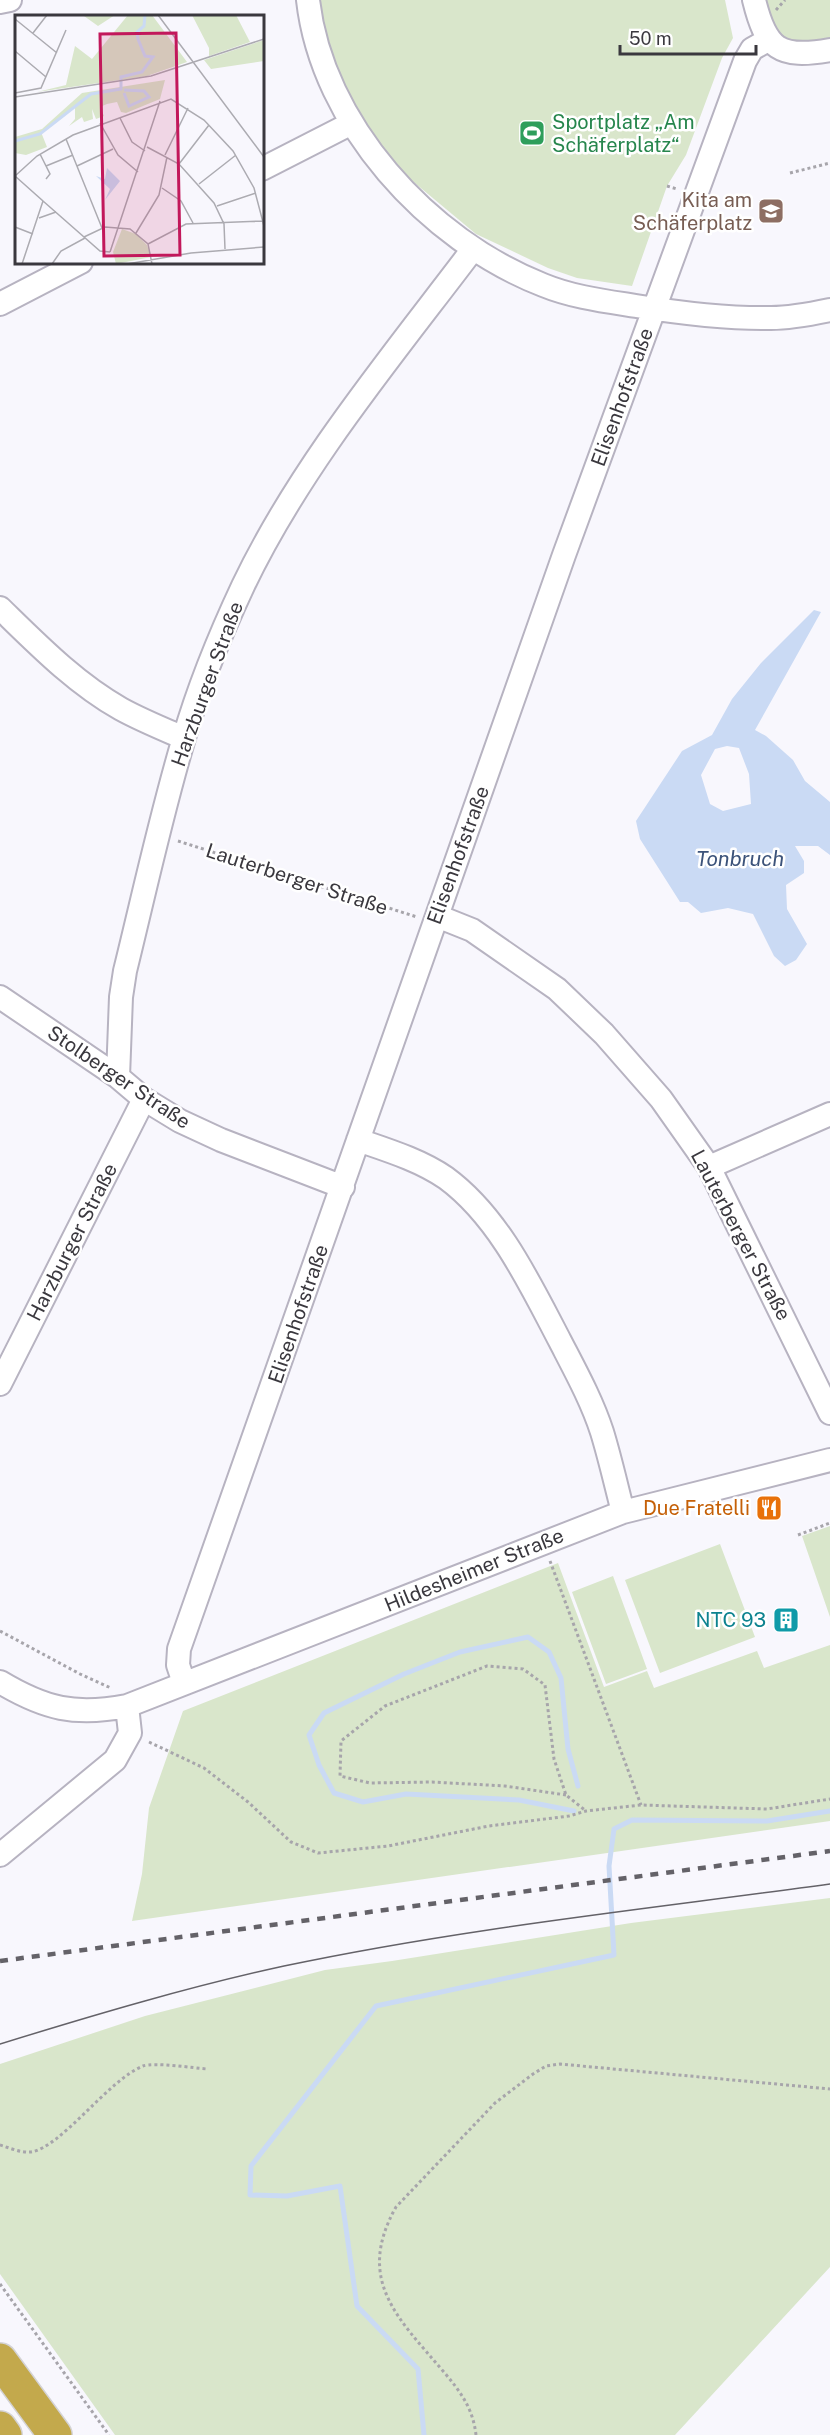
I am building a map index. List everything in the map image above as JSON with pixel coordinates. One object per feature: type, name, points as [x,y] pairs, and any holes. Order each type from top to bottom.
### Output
[{"type":"highway","points":[[0,2360],[55,2435]]},
{"type":"highway","points":[[0,2428],[5,2435]]},
{"type":"street","points":[[0,2],[10,0]]},
{"type":"street","points":[[308,0],[321,62],[332,90],[350,124],[392,176],[425,210],[473,249],[493,262],[543,286],[577,296],[653,309],[736,317],[774,318],[830,310]]},
{"type":"street","points":[[754,0],[759,22],[768,40],[791,53],[810,54],[830,50]]},
{"type":"street","name":"Elisenhofstraße","points":[[184,1683],[178,1665],[179,1649],[436,919],[653,309],[746,61],[752,49],[768,40]]},
{"type":"street","points":[[264,168],[350,124]]},
{"type":"street","name":"Harzburger Straße","points":[[118,1077],[120,1006],[125,971],[159,835],[184,738],[244,584],[276,526],[345,420],[473,249]]},
{"type":"street","points":[[0,304],[77,264]]},
{"type":"street","points":[[0,608],[42,649],[80,681],[121,709],[184,738]]},
{"type":"street","name":"Lauterberger Straße","points":[[436,919],[472,930],[557,989],[604,1034],[667,1108],[709,1167],[830,1413]]},
{"type":"street","name":"Stolberger Straße","points":[[0,997],[118,1077],[144,1099],[180,1121],[221,1140],[343,1186]]},
{"type":"street","name":"Harzburger Straße","points":[[0,1384],[144,1099]]},
{"type":"street","points":[[709,1167],[830,1114]]},
{"type":"street","points":[[358,1140],[415,1162],[445,1178],[482,1212],[506,1245],[560,1342],[602,1431],[623,1512]]},
{"type":"street","name":"Hildesheimer Straße","points":[[0,1682],[43,1703],[64,1709],[98,1712],[127,1706],[623,1512],[830,1460]]},
{"type":"street","points":[[0,1855],[115,1760],[130,1733],[127,1706]]},
{"type":"path","points":[[790,173],[830,163]]},
{"type":"path","name":"Lauterberger Straße","points":[[159,835],[436,919]]},
{"type":"path","points":[[798,1535],[830,1523]]},
{"type":"path","points":[[543,1542],[641,1805]]},
{"type":"path","points":[[0,1631],[125,1696],[127,1706]]},
{"type":"path","points":[[566,1795],[554,1759],[545,1685],[523,1669],[488,1666],[385,1706],[341,1741],[340,1776],[370,1783],[432,1782],[505,1786],[566,1795],[586,1811]]},
{"type":"path","points":[[130,1733],[204,1768],[248,1802],[291,1842],[318,1853],[388,1846],[489,1826],[641,1805],[767,1809],[830,1799]]},
{"type":"path","points":[[0,2145],[24,2152],[34,2151],[52,2141],[128,2073],[146,2064],[207,2069]]},
{"type":"path","points":[[476,2435],[475,2420],[464,2396],[395,2313],[384,2293],[380,2253],[385,2227],[396,2207],[495,2103],[533,2073],[546,2066],[560,2064],[830,2089]]},
{"type":"path","points":[[0,2284],[109,2435]]},
{"type":"green space","name":"Sportplatz „Am Schäferplatz“","points":[[317,0],[725,0],[733,38],[722,58],[686,155],[667,186],[632,286],[577,278],[548,268],[476,234],[398,169],[352,110],[318,17]]},
{"type":"green space","points":[[763,0],[830,0],[830,39],[799,45],[776,34]]},
{"type":"green space","points":[[830,1526],[830,1617],[802,1536]]},
{"type":"green space","points":[[720,1544],[755,1637],[660,1673],[625,1580]]},
{"type":"green space","points":[[558,1563],[604,1687],[647,1671],[654,1688],[757,1651],[764,1668],[830,1645],[830,1821],[132,1921],[142,1874],[149,1808],[183,1711]]},
{"type":"green space","points":[[613,1576],[647,1669],[606,1684],[572,1592]]},
{"type":"green space","points":[[830,1898],[830,2267],[675,2435],[115,2435],[0,2274],[0,2064],[145,2016],[325,1970],[631,1923]]},
{"type":"water","name":"Tonbruch","points":[[814,610],[821,612],[755,730],[766,736],[793,760],[805,781],[830,802],[830,855],[818,846],[795,846],[804,861],[804,873],[786,885],[787,909],[807,944],[796,960],[785,966],[774,956],[753,914],[728,908],[701,913],[688,902],[680,902],[640,839],[636,821],[682,751],[712,735],[732,699],[761,663]],"holes":[[[727,746],[739,748],[749,774],[751,804],[723,811],[710,804],[701,775],[715,749]]]},
{"type":"waterway","points":[[574,1811],[519,1800],[406,1794],[363,1802],[334,1793],[319,1765],[309,1735],[324,1713],[404,1674],[460,1652],[528,1637],[549,1652],[561,1678],[568,1749],[578,1786]]},
{"type":"waterway","points":[[424,2435],[418,2369],[357,2306],[340,2186],[287,2196],[250,2195],[251,2166],[376,2006],[614,1955],[609,1866],[614,1829],[632,1820],[767,1821],[830,1811]]},
{"type":"tram line","points":[[0,2044],[106,2012],[284,1966],[488,1930],[830,1884]]},
{"type":"railway","points":[[0,1961],[830,1851]]},
{"type":"place","name":"Sportplatz „Am Schäferplatz“","points":[[532,133]]},
{"type":"place","name":"Kita am Schäferplatz","points":[[771,211]]},
{"type":"place","name":"Due Fratelli","points":[[769,1508]]},
{"type":"place","name":"NTC 93","points":[[786,1620]]}]
